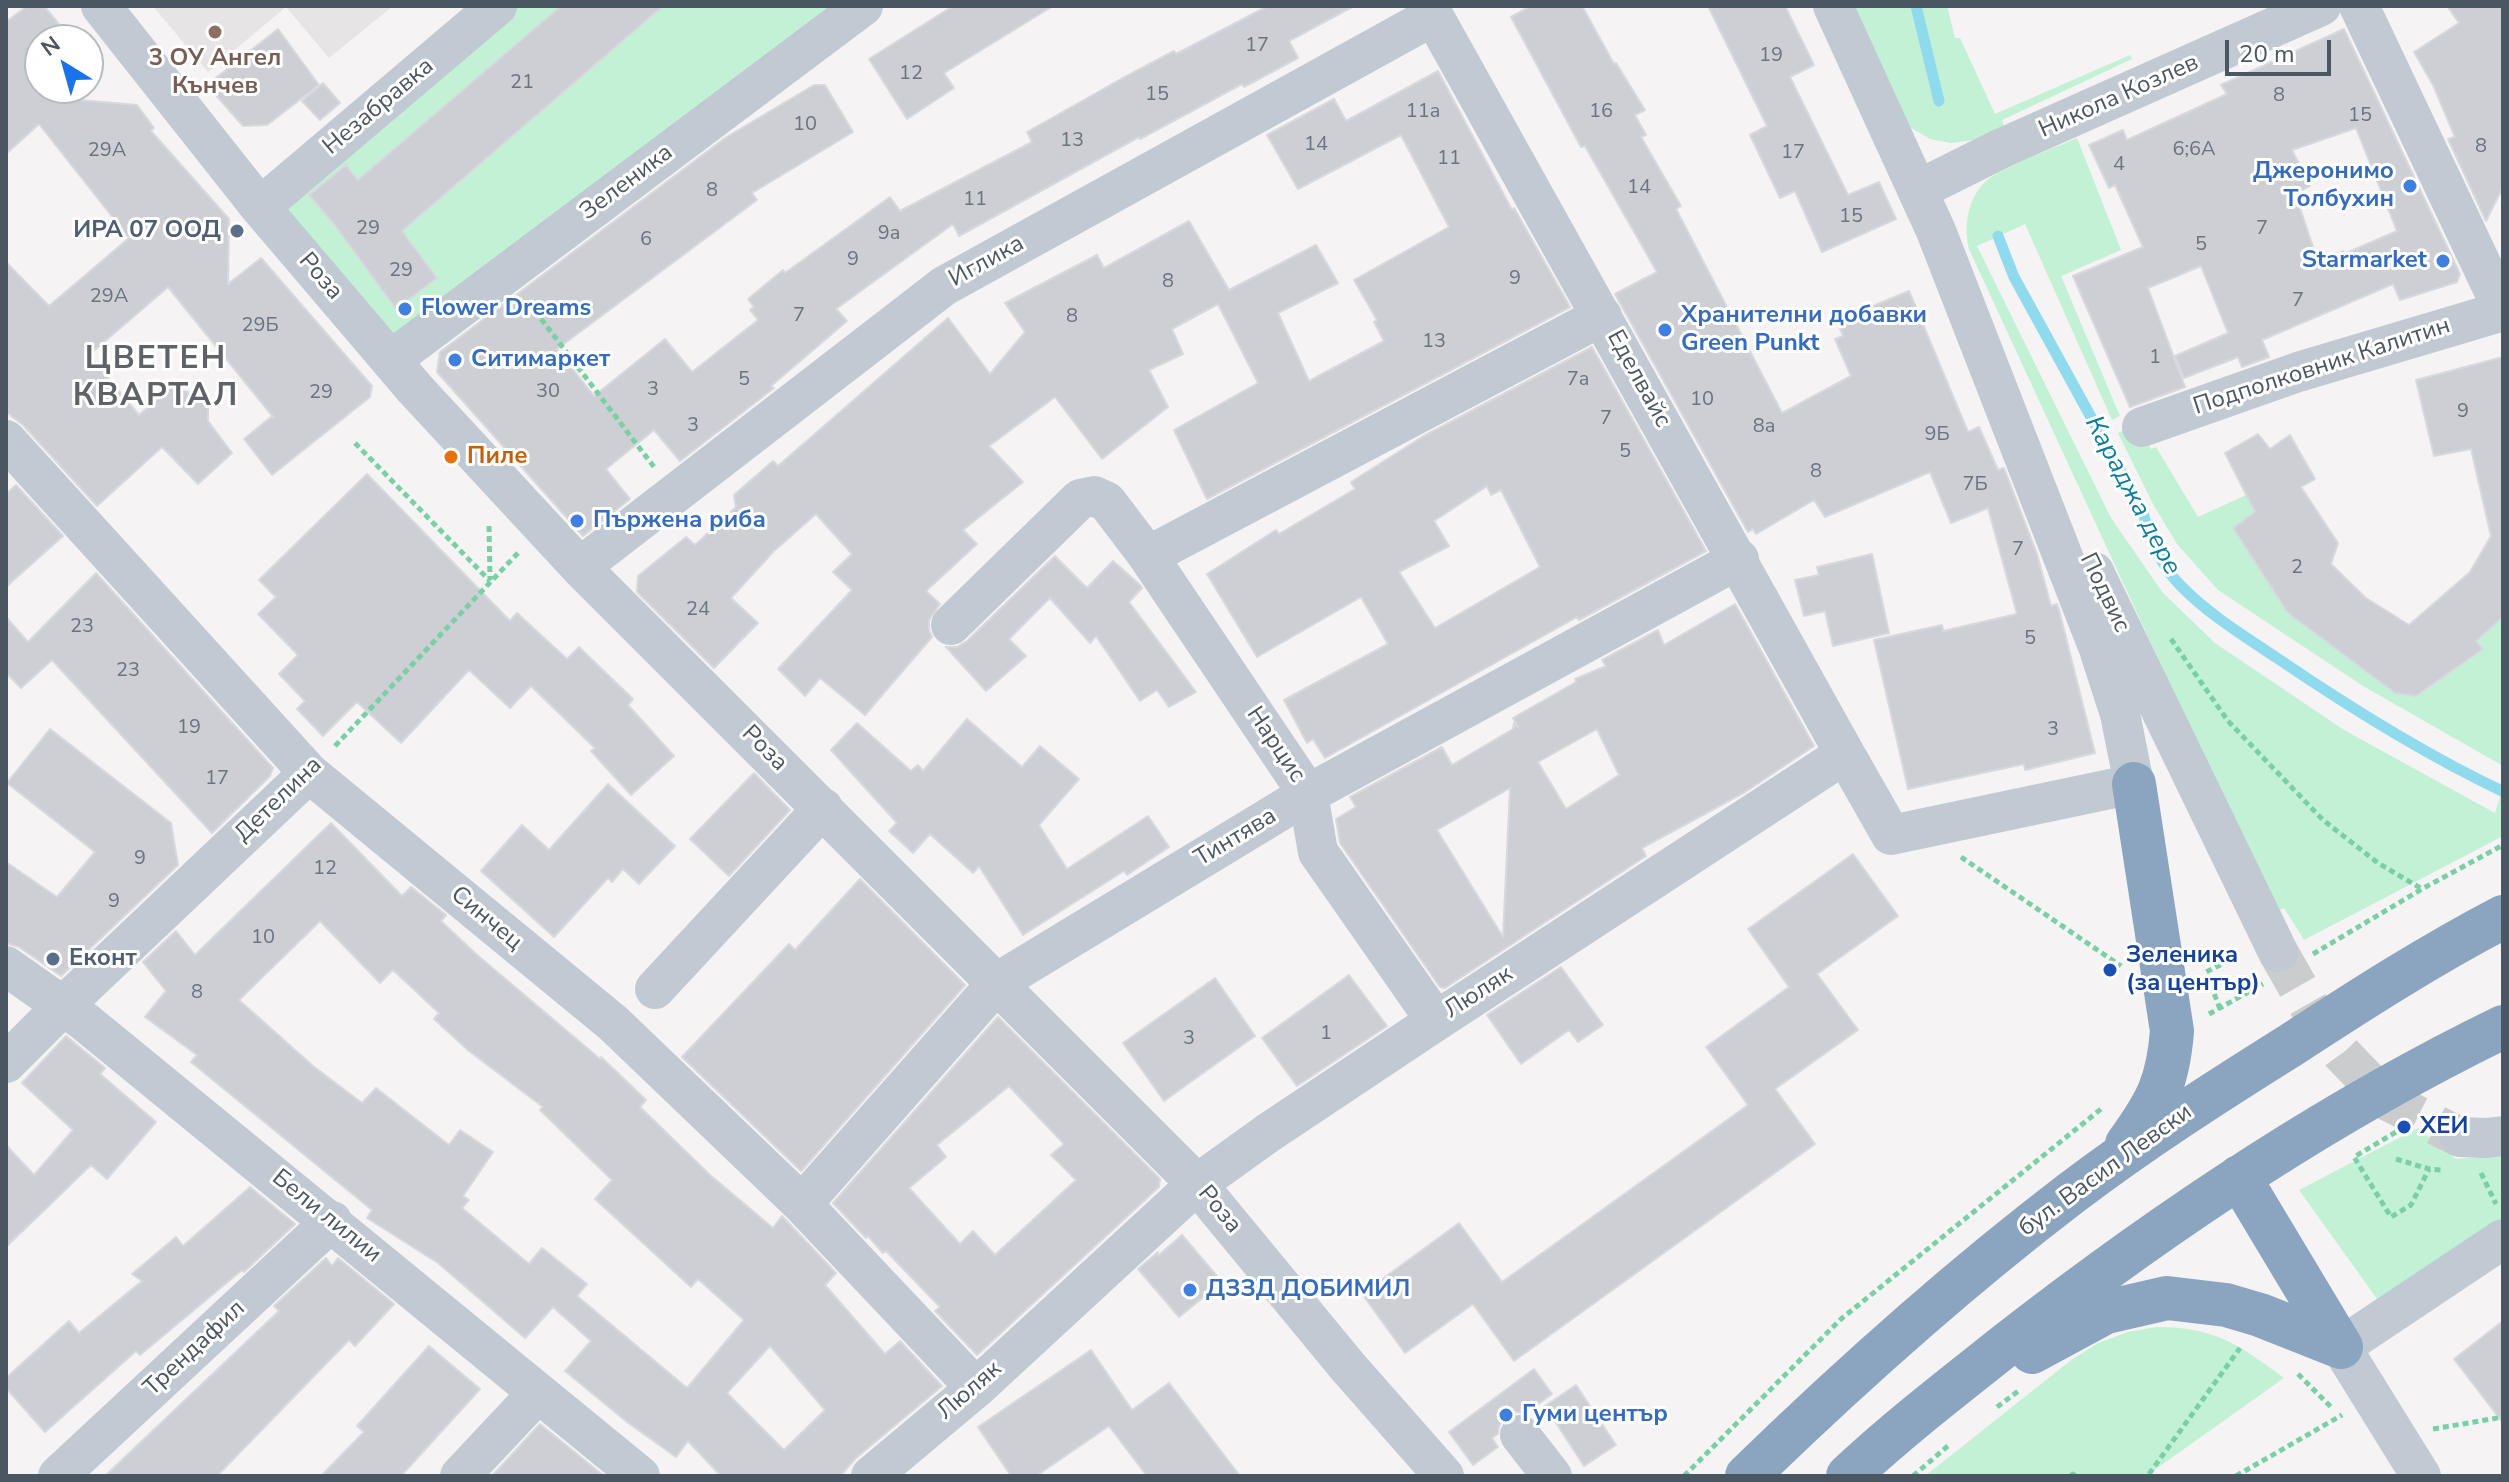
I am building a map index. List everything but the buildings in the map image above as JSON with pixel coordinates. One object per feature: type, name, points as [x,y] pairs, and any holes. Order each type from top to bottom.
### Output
[{"type":"highway","points":[[2111,1165],[2151,1112],[2169,1064],[2172,1031],[2134,784]]},
{"type":"highway","name":"бул. Васил Левски","points":[[1747,1476],[1854,1374],[1923,1314],[2006,1244],[2111,1165],[2343,1011],[2503,917]]},
{"type":"highway","points":[[1848,1476],[1927,1407],[2179,1216],[2418,1071],[2503,1027]]},
{"type":"highway","points":[[2239,1177],[2341,1347]]},
{"type":"highway","points":[[1927,1407],[2106,1312],[2167,1298],[2226,1305],[2341,1347]]},
{"type":"street","name":"Роза","points":[[101,6],[260,207],[391,360],[543,527],[1197,1184],[1348,1367],[1444,1476]]},
{"type":"street","name":"Незабравка","points":[[260,207],[497,6]]},
{"type":"street","name":"Зеленика","points":[[391,360],[863,6]]},
{"type":"street","name":"Подвис","points":[[1833,6],[1931,183],[1936,231],[2099,649],[2120,714],[2134,784]]},
{"type":"street","name":"Никола Козлев","points":[[1931,183],[2000,149],[2321,6]]},
{"type":"street","points":[[2359,6],[2503,311]]},
{"type":"street","name":"Еделвайс","points":[[1430,11],[1739,559],[1845,754]]},
{"type":"street","name":"Иглика","points":[[580,567],[944,286],[1430,11]]},
{"type":"street","name":"Подвис","points":[[1936,231],[2077,537],[2285,963]]},
{"type":"street","name":"Подполковник Калитин","points":[[2142,427],[2298,372],[2503,311]]},
{"type":"street","points":[[1148,556],[1602,316]]},
{"type":"street","name":"Синчец","points":[[6,440],[309,773],[613,1023],[802,1204],[976,1388]]},
{"type":"street","name":"Нарцис","points":[[951,625],[1080,499],[1094,496],[1107,502],[1148,556],[1308,794],[1318,852],[1436,1021]]},
{"type":"street","name":"Тинтява","points":[[802,1204],[998,982],[1308,794],[1739,559]]},
{"type":"street","points":[[1845,754],[1891,835],[2134,784]]},
{"type":"street","name":"Люляк","points":[[895,1468],[976,1388],[1197,1184],[1436,1021],[1845,754]]},
{"type":"street","name":"Детелина","points":[[6,1063],[309,773]]},
{"type":"street","points":[[655,989],[823,808]]},
{"type":"street","name":"Бели лилии","points":[[6,966],[64,1005],[332,1221],[537,1394],[640,1476]]},
{"type":"street","points":[[2460,1137],[2503,1136]]},
{"type":"street","name":"Трендафил","points":[[58,1476],[332,1221]]},
{"type":"street","points":[[2421,1476],[2396,1435],[2356,1407],[2341,1347],[2500,1223]]},
{"type":"street","points":[[460,1476],[537,1394]]},
{"type":"street","points":[[1520,1435],[1552,1476]]},
{"type":"path","points":[[507,273],[675,494]]},
{"type":"path","points":[[355,443],[490,581]]},
{"type":"path","name":"Детелина","points":[[309,773],[543,527]]},
{"type":"path","points":[[2165,630],[2228,721],[2323,820],[2378,863],[2422,889]]},
{"type":"path","points":[[1920,830],[2125,971]]},
{"type":"path","points":[[2172,1031],[2221,1009],[2285,963],[2503,845]]},
{"type":"path","points":[[2221,1009],[2206,972],[2236,957]]},
{"type":"path","points":[[1684,1476],[1841,1319],[2103,1107]]},
{"type":"path","points":[[2396,1159],[2429,1169],[2411,1205],[2391,1217],[2354,1157],[2404,1127]]},
{"type":"path","points":[[2481,1172],[2500,1223]]},
{"type":"path","points":[[2149,1474],[2247,1338],[2260,1315]]},
{"type":"path","points":[[2236,1476],[2356,1407],[2292,1368]]},
{"type":"path","points":[[1993,1409],[2027,1384]]},
{"type":"path","points":[[2396,1435],[2503,1417]]},
{"type":"path","points":[[1913,1476],[1959,1436]]},
{"type":"shaded area","name":"3 ОУ Ангел Кънчев","points":[[153,6],[393,6],[329,58],[286,7],[208,72]]},
{"type":"green space","points":[[497,6],[863,6],[391,360],[260,207]]},
{"type":"green space","points":[[1853,6],[1947,6],[1955,38],[1960,38],[1995,114],[2130,55],[2132,59],[2002,120],[2004,126],[1973,140],[1951,143],[1930,139],[1908,126]]},
{"type":"green space","points":[[2077,138],[2121,250],[2061,276],[2120,416],[2112,420],[2025,224],[1977,246],[2111,518],[2163,593],[2215,643],[2344,730],[2495,813],[2503,787],[2503,836],[2304,940],[2284,908],[2275,912],[1969,249],[1968,216],[1982,185],[2012,166]]},
{"type":"green space","points":[[2137,424],[2151,449],[2156,447],[2198,517],[2248,494],[2324,582],[2431,653],[2503,604],[2503,766],[2363,686],[2218,590],[2177,544],[2153,504],[2118,433]]},
{"type":"green space","points":[[2418,1128],[2456,1159],[2503,1155],[2503,1223],[2380,1303],[2299,1190]]},
{"type":"green space","points":[[2156,1327],[2210,1334],[2239,1347],[2284,1378],[2146,1476],[1925,1476],[2070,1361],[2098,1343],[2128,1332]]},
{"type":"waterway","name":"Караджа дере","points":[[1916,6],[1939,101]]},
{"type":"waterway","name":"Караджа дере","points":[[1998,236],[2014,277],[2142,510],[2161,560],[2180,585],[2227,624],[2332,694],[2416,746],[2502,791]]},
{"type":"tunnel","points":[[2278,952],[2314,1015],[2342,1054],[2365,1078],[2390,1102],[2460,1137]]},
{"type":"place","name":"3 ОУ Ангел Кънчев","points":[[215,32]]},
{"type":"place","name":"Джеронимо Толбухин","points":[[2410,186]]},
{"type":"place","name":"ИРА 07 ООД","points":[[237,231]]},
{"type":"place","name":"Starmarket","points":[[2443,261]]},
{"type":"place","name":"Flower Dreams","points":[[405,309]]},
{"type":"place","name":"Хранителни добавки Green Punkt","points":[[1665,330]]},
{"type":"place","name":"Ситимаркет","points":[[455,360]]},
{"type":"place","name":"Пиле","points":[[451,457]]},
{"type":"place","name":"Пържена риба","points":[[577,521]]},
{"type":"place","name":"Еконт","points":[[53,959]]},
{"type":"place","name":"Зеленика (за център)","points":[[2110,970]]},
{"type":"place","name":"ХЕИ","points":[[2404,1127]]},
{"type":"place","name":"ДЗЗД ДОБИМИЛ","points":[[1190,1290]]},
{"type":"place","name":"Гуми център","points":[[1506,1415]]},
{"type":"district","name":"ЦВЕТЕН КВАРТАЛ","points":[[156,378]]}]
